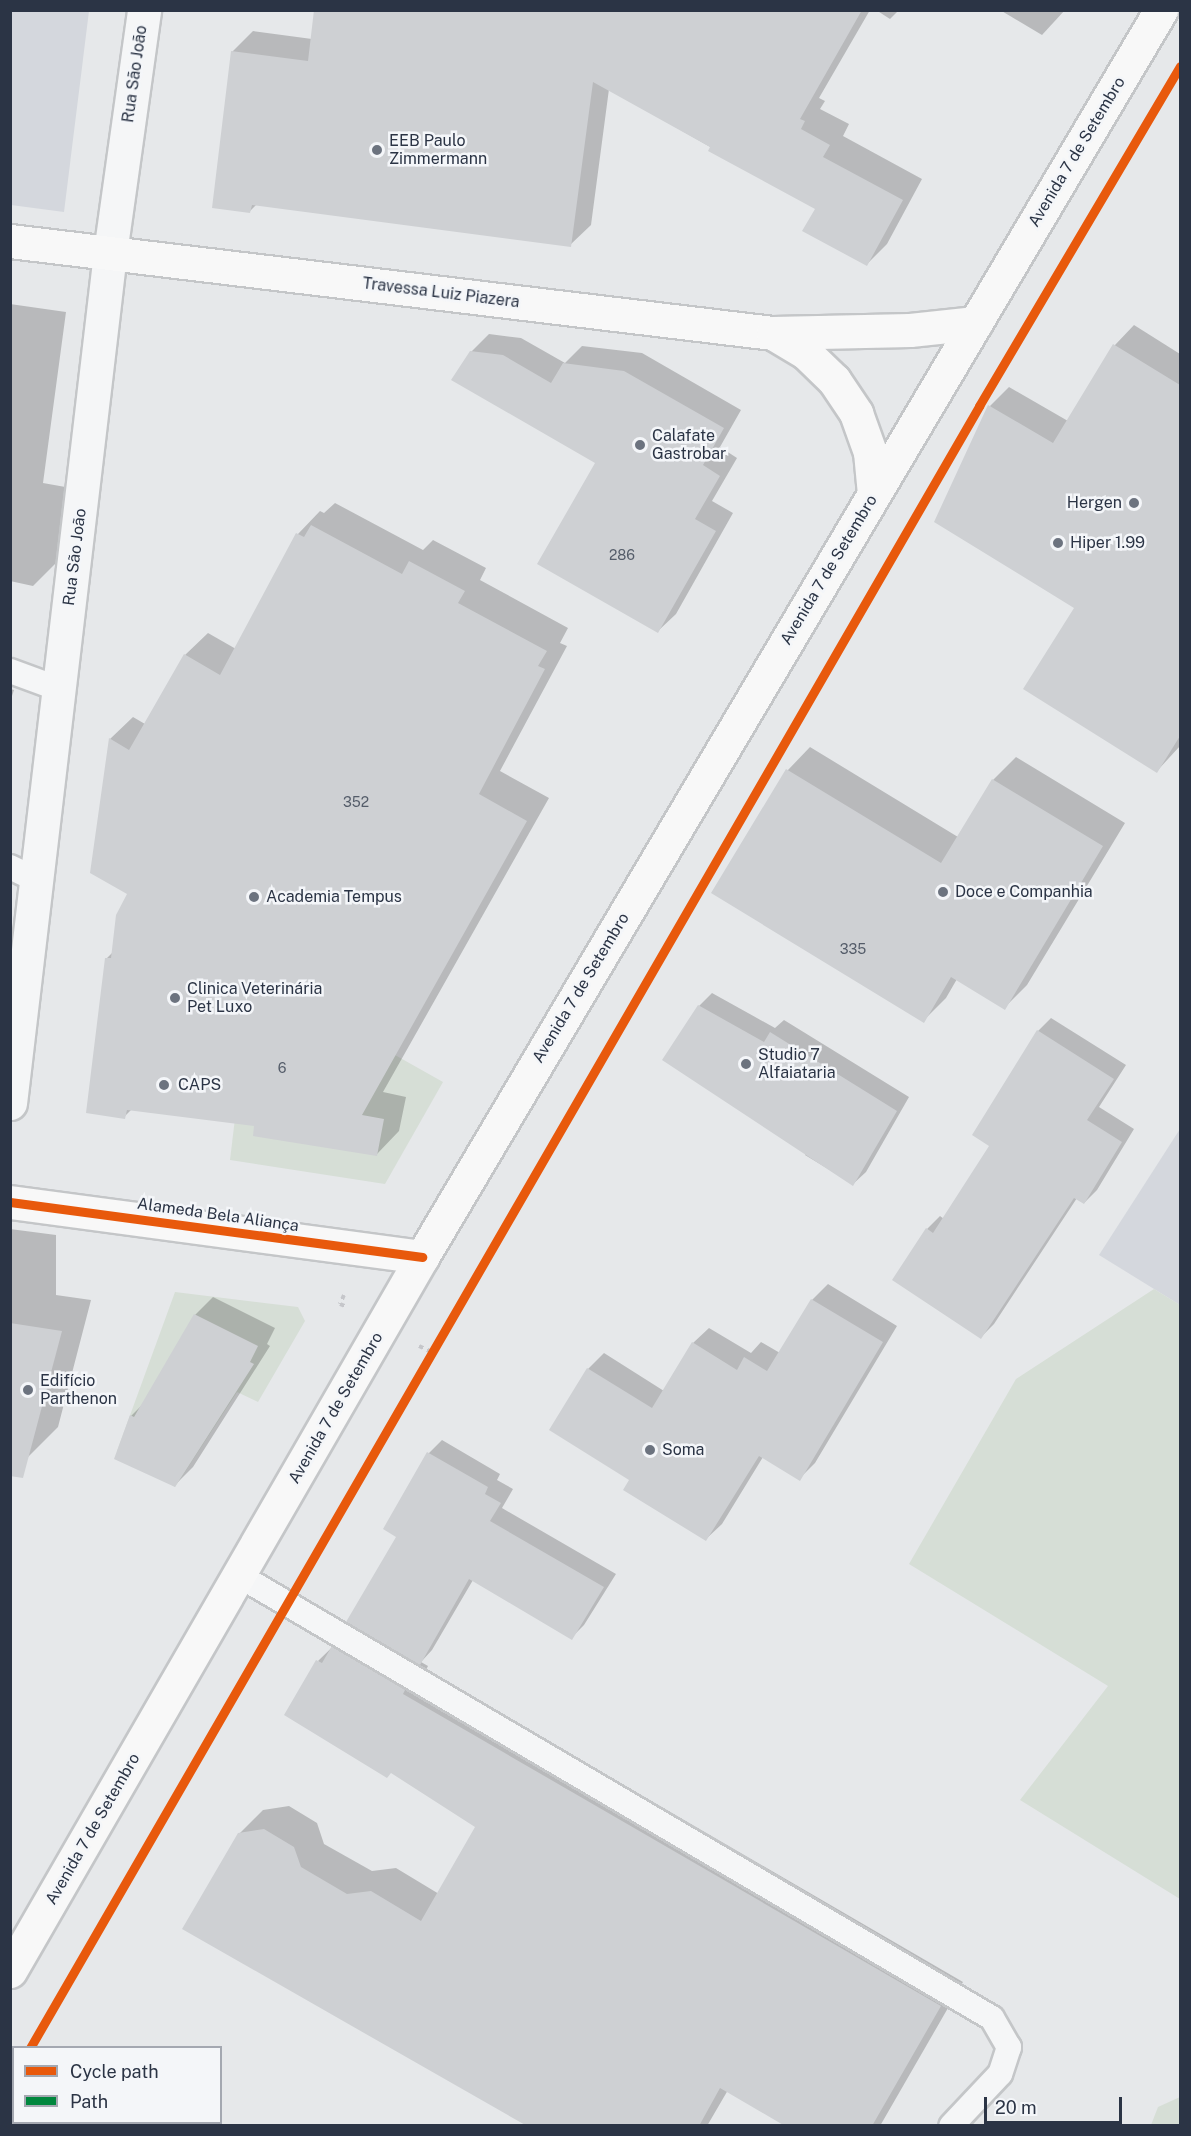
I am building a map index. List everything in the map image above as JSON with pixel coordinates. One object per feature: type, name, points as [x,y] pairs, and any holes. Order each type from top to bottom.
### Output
[{"type":"street","name":"Rua São João","points":[[10,1103],[24,873],[59,689],[110,253],[144,10]]},
{"type":"street","name":"Avenida 7 de Setembro","points":[[10,1971],[422,1257],[1161,10]]},
{"type":"street","name":"Travessa Luiz Piazera","points":[[10,241],[773,333],[910,330],[976,323]]},
{"type":"street","name":"Travessa Luiz Piazera","points":[[773,333],[813,359],[834,380],[856,413],[870,452],[874,494]]},
{"type":"street","name":"Alameda Bela Aliança","points":[[10,1202],[422,1257]]},
{"type":"lane","points":[[10,671],[59,689]]},
{"type":"lane","points":[[240,1576],[992,2018],[1008,2047],[1000,2074],[951,2126]]},
{"type":"path","points":[[340,1304],[344,1295]]},
{"type":"path","points":[[416,1344],[432,1352]]},
{"type":"shaded area","points":[[11,10],[89,11],[64,212],[11,205]]},
{"type":"shaded area","points":[[395,1055],[443,1082],[385,1184],[230,1160],[242,1060]]},
{"type":"shaded area","points":[[1180,1129],[1180,1305],[1099,1255]]},
{"type":"shaded area","points":[[1154,1289],[1180,1305],[1180,1899],[1020,1800],[1108,1686],[909,1564],[1016,1379]]},
{"type":"shaded area","points":[[175,1292],[298,1307],[305,1321],[258,1402],[237,1392],[175,1487],[117,1451]]},
{"type":"shaded area","points":[[1180,2097],[1180,2125],[1151,2125],[1158,2107]]},
{"type":"building","name":"EEB Paulo Zimmermann","points":[[314,10],[862,10],[800,119],[805,121],[801,129],[830,145],[823,157],[903,200],[867,266],[802,231],[815,209],[708,151],[710,147],[593,82],[571,247],[252,205],[250,213],[212,208],[231,51],[308,61]]},
{"type":"building","points":[[1113,344],[1180,385],[1180,736],[1157,773],[1023,689],[1074,608],[934,522],[988,405],[1053,443]]},
{"type":"building","points":[[470,351],[503,355],[551,383],[563,363],[624,371],[724,428],[703,465],[720,476],[695,519],[716,531],[658,633],[537,564],[595,463],[451,380]]},
{"type":"building","points":[[311,525],[402,574],[409,561],[465,591],[458,603],[547,651],[538,666],[545,669],[479,794],[527,821],[362,1115],[384,1119],[377,1156],[253,1136],[254,1126],[127,1110],[125,1119],[86,1113],[105,958],[111,958],[116,915],[127,894],[90,873],[109,738],[129,750],[184,654],[220,675],[296,533],[304,537]]},
{"type":"building","name":"Doce e Companhia","points":[[786,769],[941,863],[992,779],[1103,846],[1005,1010],[951,977],[924,1023],[711,893]]},
{"type":"building","points":[[698,1005],[764,1042],[770,1032],[897,1111],[853,1186],[662,1060]]},
{"type":"building","points":[[1037,1030],[1114,1079],[1087,1120],[1122,1142],[1084,1204],[1074,1198],[981,1339],[892,1280],[926,1228],[933,1233],[989,1146],[972,1135]]},
{"type":"building","points":[[811,1299],[883,1342],[800,1481],[759,1456],[706,1541],[623,1490],[629,1480],[549,1430],[587,1368],[652,1408],[692,1342],[737,1370],[744,1357],[767,1371]]},
{"type":"building","points":[[194,1314],[258,1346],[250,1362],[254,1364],[175,1487],[114,1459],[130,1415],[134,1417]]},
{"type":"building","name":"Edifício Parthenon","points":[[10,1323],[62,1331],[23,1478],[10,1476]]},
{"type":"building","points":[[427,1452],[488,1487],[485,1494],[501,1503],[490,1521],[604,1587],[572,1640],[469,1579],[420,1665],[346,1622],[396,1537],[383,1529]]},
{"type":"building","points":[[332,1646],[405,1690],[403,1694],[941,2006],[872,2126],[785,2126],[720,2088],[699,2126],[527,2126],[182,1929],[238,1833],[264,1829],[294,1847],[301,1867],[347,1894],[371,1891],[421,1921],[475,1827],[391,1773],[387,1778],[284,1715],[316,1660],[322,1663]]},
{"type":"cycle path","points":[[31,2046],[979,406],[1180,66]]},
{"type":"cycle path","points":[[10,1202],[422,1257]]},
{"type":"place","name":"EEB Paulo Zimmermann","points":[[377,150]]},
{"type":"place","name":"Calafate Gastrobar","points":[[640,445]]},
{"type":"place","name":"Hergen","points":[[1134,503]]},
{"type":"place","name":"Hiper 1.99","points":[[1058,543]]},
{"type":"place","name":"Doce e Companhia","points":[[943,892]]},
{"type":"place","name":"Academia Tempus","points":[[254,897]]},
{"type":"place","name":"Clinica Veterinária Pet Luxo","points":[[175,998]]},
{"type":"place","name":"Studio 7 Alfaiataria","points":[[746,1064]]},
{"type":"place","name":"CAPS","points":[[164,1085]]},
{"type":"place","name":"Edifício Parthenon","points":[[28,1390]]},
{"type":"place","name":"Soma","points":[[650,1450]]}]
